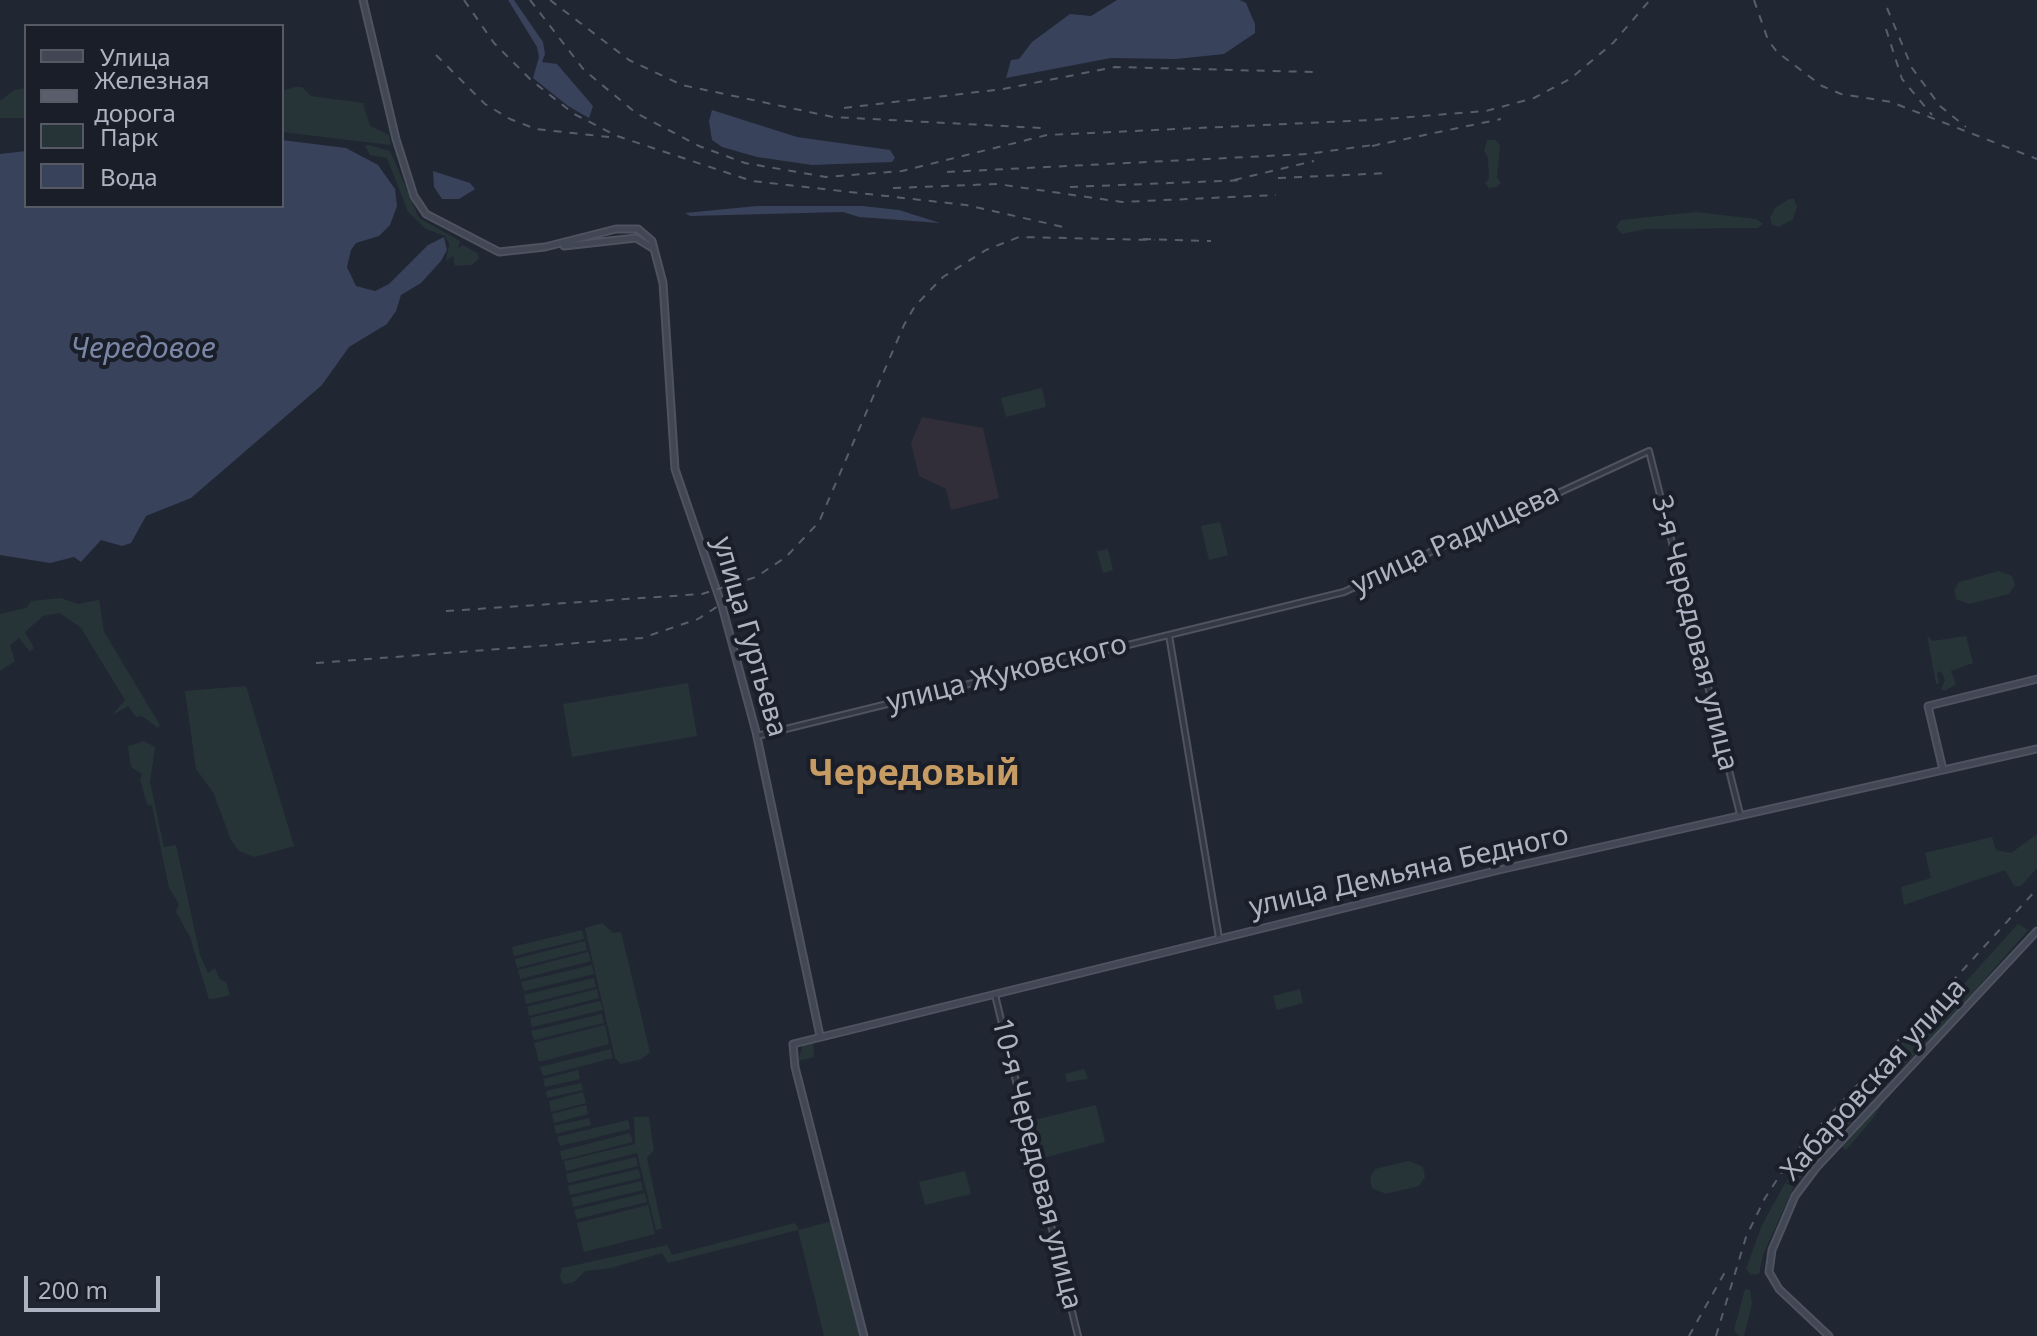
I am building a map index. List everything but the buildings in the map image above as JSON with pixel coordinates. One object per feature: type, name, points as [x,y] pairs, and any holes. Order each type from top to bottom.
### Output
[{"type":"main road","points":[[363,0],[401,153],[414,196],[426,214],[499,252],[636,238],[655,249]]},
{"type":"main road","points":[[545,247],[597,232],[638,229],[646,234],[655,249]]},
{"type":"main road","name":"улица Гуртьева","points":[[655,249],[662,267],[675,469],[712,576],[757,736],[820,1036]]},
{"type":"main road","points":[[1943,770],[1928,706],[2037,679]]},
{"type":"main road","name":"улица Демьяна Бедного","points":[[864,1336],[795,1067],[793,1044],[994,992],[1740,814],[2037,749]]},
{"type":"main road","name":"Хабаровская улица","points":[[1829,1336],[1779,1289],[1769,1272],[1772,1250],[1804,1183],[2037,931]]},
{"type":"street","name":"улица Радищева","points":[[1258,615],[1344,592],[1649,451]]},
{"type":"street","name":"3-я Чередовая улица","points":[[1649,451],[1740,814]]},
{"type":"street","name":"улица Жуковского","points":[[757,736],[1258,615]]},
{"type":"street","points":[[1169,635],[1219,938]]},
{"type":"street","name":"10-я Чередовая улица","points":[[994,992],[1078,1336]]},
{"type":"shaded area","points":[[922,417],[983,428],[999,498],[951,510],[946,489],[919,476],[911,443]]},
{"type":"green space","points":[[302,87],[311,96],[363,103],[370,126],[389,135],[391,145],[284,132],[284,90]]},
{"type":"green space","points":[[24,88],[24,118],[0,118],[0,101],[14,90]]},
{"type":"green space","points":[[1487,140],[1495,140],[1500,145],[1497,177],[1501,183],[1489,188],[1485,183],[1489,178],[1488,158],[1484,151]]},
{"type":"green space","points":[[365,146],[390,151],[419,218],[460,241],[458,248],[463,245],[477,253],[479,258],[472,265],[455,266],[453,256],[446,261],[449,244],[445,236],[426,229],[408,212],[387,158],[370,155]]},
{"type":"green space","points":[[1794,199],[1797,207],[1793,219],[1779,227],[1772,225],[1770,218],[1775,208]]},
{"type":"green space","points":[[1696,212],[1756,219],[1763,224],[1757,228],[1646,229],[1622,234],[1616,227],[1621,220]]},
{"type":"green space","points":[[1042,388],[1046,407],[1006,417],[1001,398]]},
{"type":"green space","points":[[1220,522],[1228,555],[1209,560],[1201,526]]},
{"type":"green space","points":[[1108,549],[1113,570],[1103,573],[1097,551]]},
{"type":"green space","points":[[1999,571],[2012,576],[2015,585],[2009,594],[1969,604],[1956,599],[1954,590],[1959,582]]},
{"type":"green space","points":[[61,598],[78,604],[99,600],[104,632],[160,725],[158,728],[142,716],[136,717],[128,706],[112,715],[125,700],[81,628],[60,613],[43,616],[25,632],[34,648],[30,652],[19,638],[10,645],[15,661],[0,671],[0,614],[26,608],[31,601]]},
{"type":"green space","points":[[1927,635],[1932,641],[1966,636],[1973,663],[1951,671],[1956,684],[1945,691],[1941,689],[1945,680],[1941,671],[1937,673],[1939,683],[1936,684]]},
{"type":"green space","points":[[688,683],[697,736],[572,757],[563,704]]},
{"type":"green space","points":[[246,686],[294,846],[255,857],[239,851],[231,840],[213,792],[196,769],[185,691]]},
{"type":"green space","points":[[144,741],[155,747],[150,782],[164,847],[176,845],[200,955],[208,973],[215,968],[220,980],[226,982],[230,995],[209,999],[190,937],[176,912],[179,904],[169,888],[152,806],[147,804],[140,779],[142,774],[131,767],[128,746]]},
{"type":"green space","points":[[2037,834],[2037,868],[2021,886],[2014,886],[2005,870],[1904,905],[1901,887],[1931,878],[1925,853],[1992,837],[1996,850],[2011,853]]},
{"type":"green space","points":[[602,923],[613,933],[621,932],[650,1052],[642,1059],[621,1064],[615,1058],[585,928]]},
{"type":"green space","points":[[2018,924],[2028,930],[1943,1027],[1890,1079],[1884,1074],[1888,1066],[1884,1063],[1920,1024],[1924,1028]]},
{"type":"green space","points":[[582,930],[584,939],[514,956],[512,947]]},
{"type":"green space","points":[[585,941],[587,950],[517,968],[515,959]]},
{"type":"green space","points":[[588,952],[591,961],[520,979],[518,970]]},
{"type":"green space","points":[[592,965],[594,974],[524,991],[521,982]]},
{"type":"green space","points":[[594,978],[596,987],[526,1004],[524,995]]},
{"type":"green space","points":[[597,989],[599,998],[529,1016],[527,1007]]},
{"type":"green space","points":[[1300,989],[1303,1003],[1277,1010],[1273,996]]},
{"type":"green space","points":[[600,1001],[603,1010],[532,1027],[530,1018]]},
{"type":"green space","points":[[602,1014],[604,1023],[534,1040],[531,1031]]},
{"type":"green space","points":[[605,1025],[609,1044],[539,1062],[534,1043]]},
{"type":"green space","points":[[813,1041],[814,1057],[798,1061],[803,1044]]},
{"type":"green space","points":[[611,1049],[613,1058],[543,1076],[540,1067]]},
{"type":"green space","points":[[1084,1069],[1088,1079],[1067,1082],[1065,1074]]},
{"type":"green space","points":[[578,1070],[580,1079],[545,1087],[543,1079]]},
{"type":"green space","points":[[581,1083],[583,1090],[547,1098],[546,1091]]},
{"type":"green space","points":[[1859,1091],[1870,1101],[1795,1184],[1786,1182],[1816,1139]]},
{"type":"green space","points":[[583,1092],[586,1103],[551,1112],[549,1101]]},
{"type":"green space","points":[[1878,1103],[1881,1106],[1871,1121],[1846,1150],[1839,1145]]},
{"type":"green space","points":[[586,1105],[588,1114],[554,1123],[552,1114]]},
{"type":"green space","points":[[1096,1105],[1105,1142],[1043,1158],[1034,1120]]},
{"type":"green space","points":[[634,1117],[649,1117],[654,1150],[647,1158],[662,1228],[656,1230],[637,1153],[566,1171],[564,1161],[635,1144]]},
{"type":"green space","points":[[589,1118],[591,1125],[556,1134],[554,1126]]},
{"type":"green space","points":[[628,1120],[630,1129],[560,1146],[557,1137]]},
{"type":"green space","points":[[630,1133],[633,1142],[562,1160],[560,1151]]},
{"type":"green space","points":[[636,1157],[638,1166],[568,1183],[566,1174]]},
{"type":"green space","points":[[1409,1161],[1423,1167],[1425,1177],[1419,1186],[1386,1194],[1372,1188],[1370,1178],[1375,1169]]},
{"type":"green space","points":[[638,1169],[641,1178],[570,1195],[568,1186]]},
{"type":"green space","points":[[965,1171],[971,1194],[925,1205],[919,1182]]},
{"type":"green space","points":[[641,1181],[643,1190],[573,1207],[571,1198]]},
{"type":"green space","points":[[1785,1183],[1794,1186],[1763,1255],[1759,1274],[1751,1275],[1746,1269],[1762,1225]]},
{"type":"green space","points":[[645,1193],[647,1202],[577,1219],[574,1210]]},
{"type":"green space","points":[[648,1205],[655,1234],[584,1252],[577,1223]]},
{"type":"green space","points":[[831,1221],[860,1336],[824,1336],[798,1230],[668,1263],[662,1253],[611,1268],[585,1271],[574,1282],[564,1284],[560,1278],[562,1268],[667,1245],[672,1255],[795,1223],[799,1230]]},
{"type":"green space","points":[[1745,1289],[1750,1290],[1752,1304],[1744,1336],[1739,1336],[1734,1330]]},
{"type":"water","points":[[508,0],[514,0],[543,42],[545,54],[542,62],[557,64],[593,106],[589,118],[568,106],[533,78],[539,57],[537,47]]},
{"type":"water","points":[[1117,0],[1240,0],[1246,3],[1255,24],[1255,33],[1224,54],[1176,59],[1111,58],[1006,78],[1011,60],[1019,59],[1032,42],[1070,14],[1091,16]]},
{"type":"water","points":[[712,110],[797,137],[890,150],[895,158],[892,162],[812,165],[757,157],[722,147],[712,140],[709,121]]},
{"type":"water","name":"Чередовое","points":[[284,140],[346,148],[378,165],[395,189],[397,206],[390,225],[379,236],[356,243],[351,250],[347,267],[356,286],[375,291],[389,284],[428,245],[444,237],[447,250],[421,283],[401,295],[396,311],[387,324],[349,347],[322,385],[191,498],[146,516],[131,543],[122,546],[101,540],[81,562],[74,557],[50,563],[0,555],[0,154],[24,151],[24,208],[284,208]]},
{"type":"water","points":[[433,171],[470,183],[475,189],[459,199],[442,199],[434,187]]},
{"type":"water","points":[[757,206],[862,206],[899,210],[940,223],[859,217],[843,212],[690,216],[685,213]]},
{"type":"railway","points":[[464,0],[494,43],[531,80],[574,114],[617,136],[752,181],[966,205],[1068,228]]},
{"type":"railway","points":[[530,0],[584,70],[636,113],[699,146],[745,163],[826,177],[902,171],[1047,135],[1372,120],[1486,111],[1534,98],[1570,79],[1613,43],[1650,0]]},
{"type":"railway","points":[[550,0],[629,60],[682,85],[833,117],[1041,128]]},
{"type":"railway","points":[[1754,0],[1768,40],[1777,52],[1822,86],[1841,94],[1891,102],[2037,159]]},
{"type":"railway","points":[[1887,8],[1912,68],[1940,106],[1966,127]]},
{"type":"railway","points":[[1886,29],[1902,79],[1932,115]]},
{"type":"railway","points":[[436,55],[485,104],[510,119],[536,129],[609,137]]},
{"type":"railway","points":[[844,108],[1003,89],[1115,67],[1313,72]]},
{"type":"railway","points":[[1372,146],[1501,119]]},
{"type":"railway","points":[[947,172],[1307,154],[1380,144]]},
{"type":"railway","points":[[1234,180],[1314,161]]},
{"type":"railway","points":[[1278,178],[1390,173]]},
{"type":"railway","points":[[1070,187],[1246,180]]},
{"type":"railway","points":[[893,188],[997,184],[1122,202],[1276,195]]},
{"type":"railway","points":[[446,611],[702,594],[756,577],[786,557],[819,522],[904,325],[915,306],[943,277],[986,250],[1019,237],[1155,240]]},
{"type":"railway","points":[[1143,239],[1211,241]]},
{"type":"railway","points":[[316,663],[642,638],[698,619],[748,587]]},
{"type":"railway","points":[[1716,1336],[1746,1237],[1765,1198],[1794,1154],[2037,889]]},
{"type":"railway","points":[[1689,1336],[1725,1272]]},
{"type":"district","name":"Чередовый","points":[[914,775]]}]
